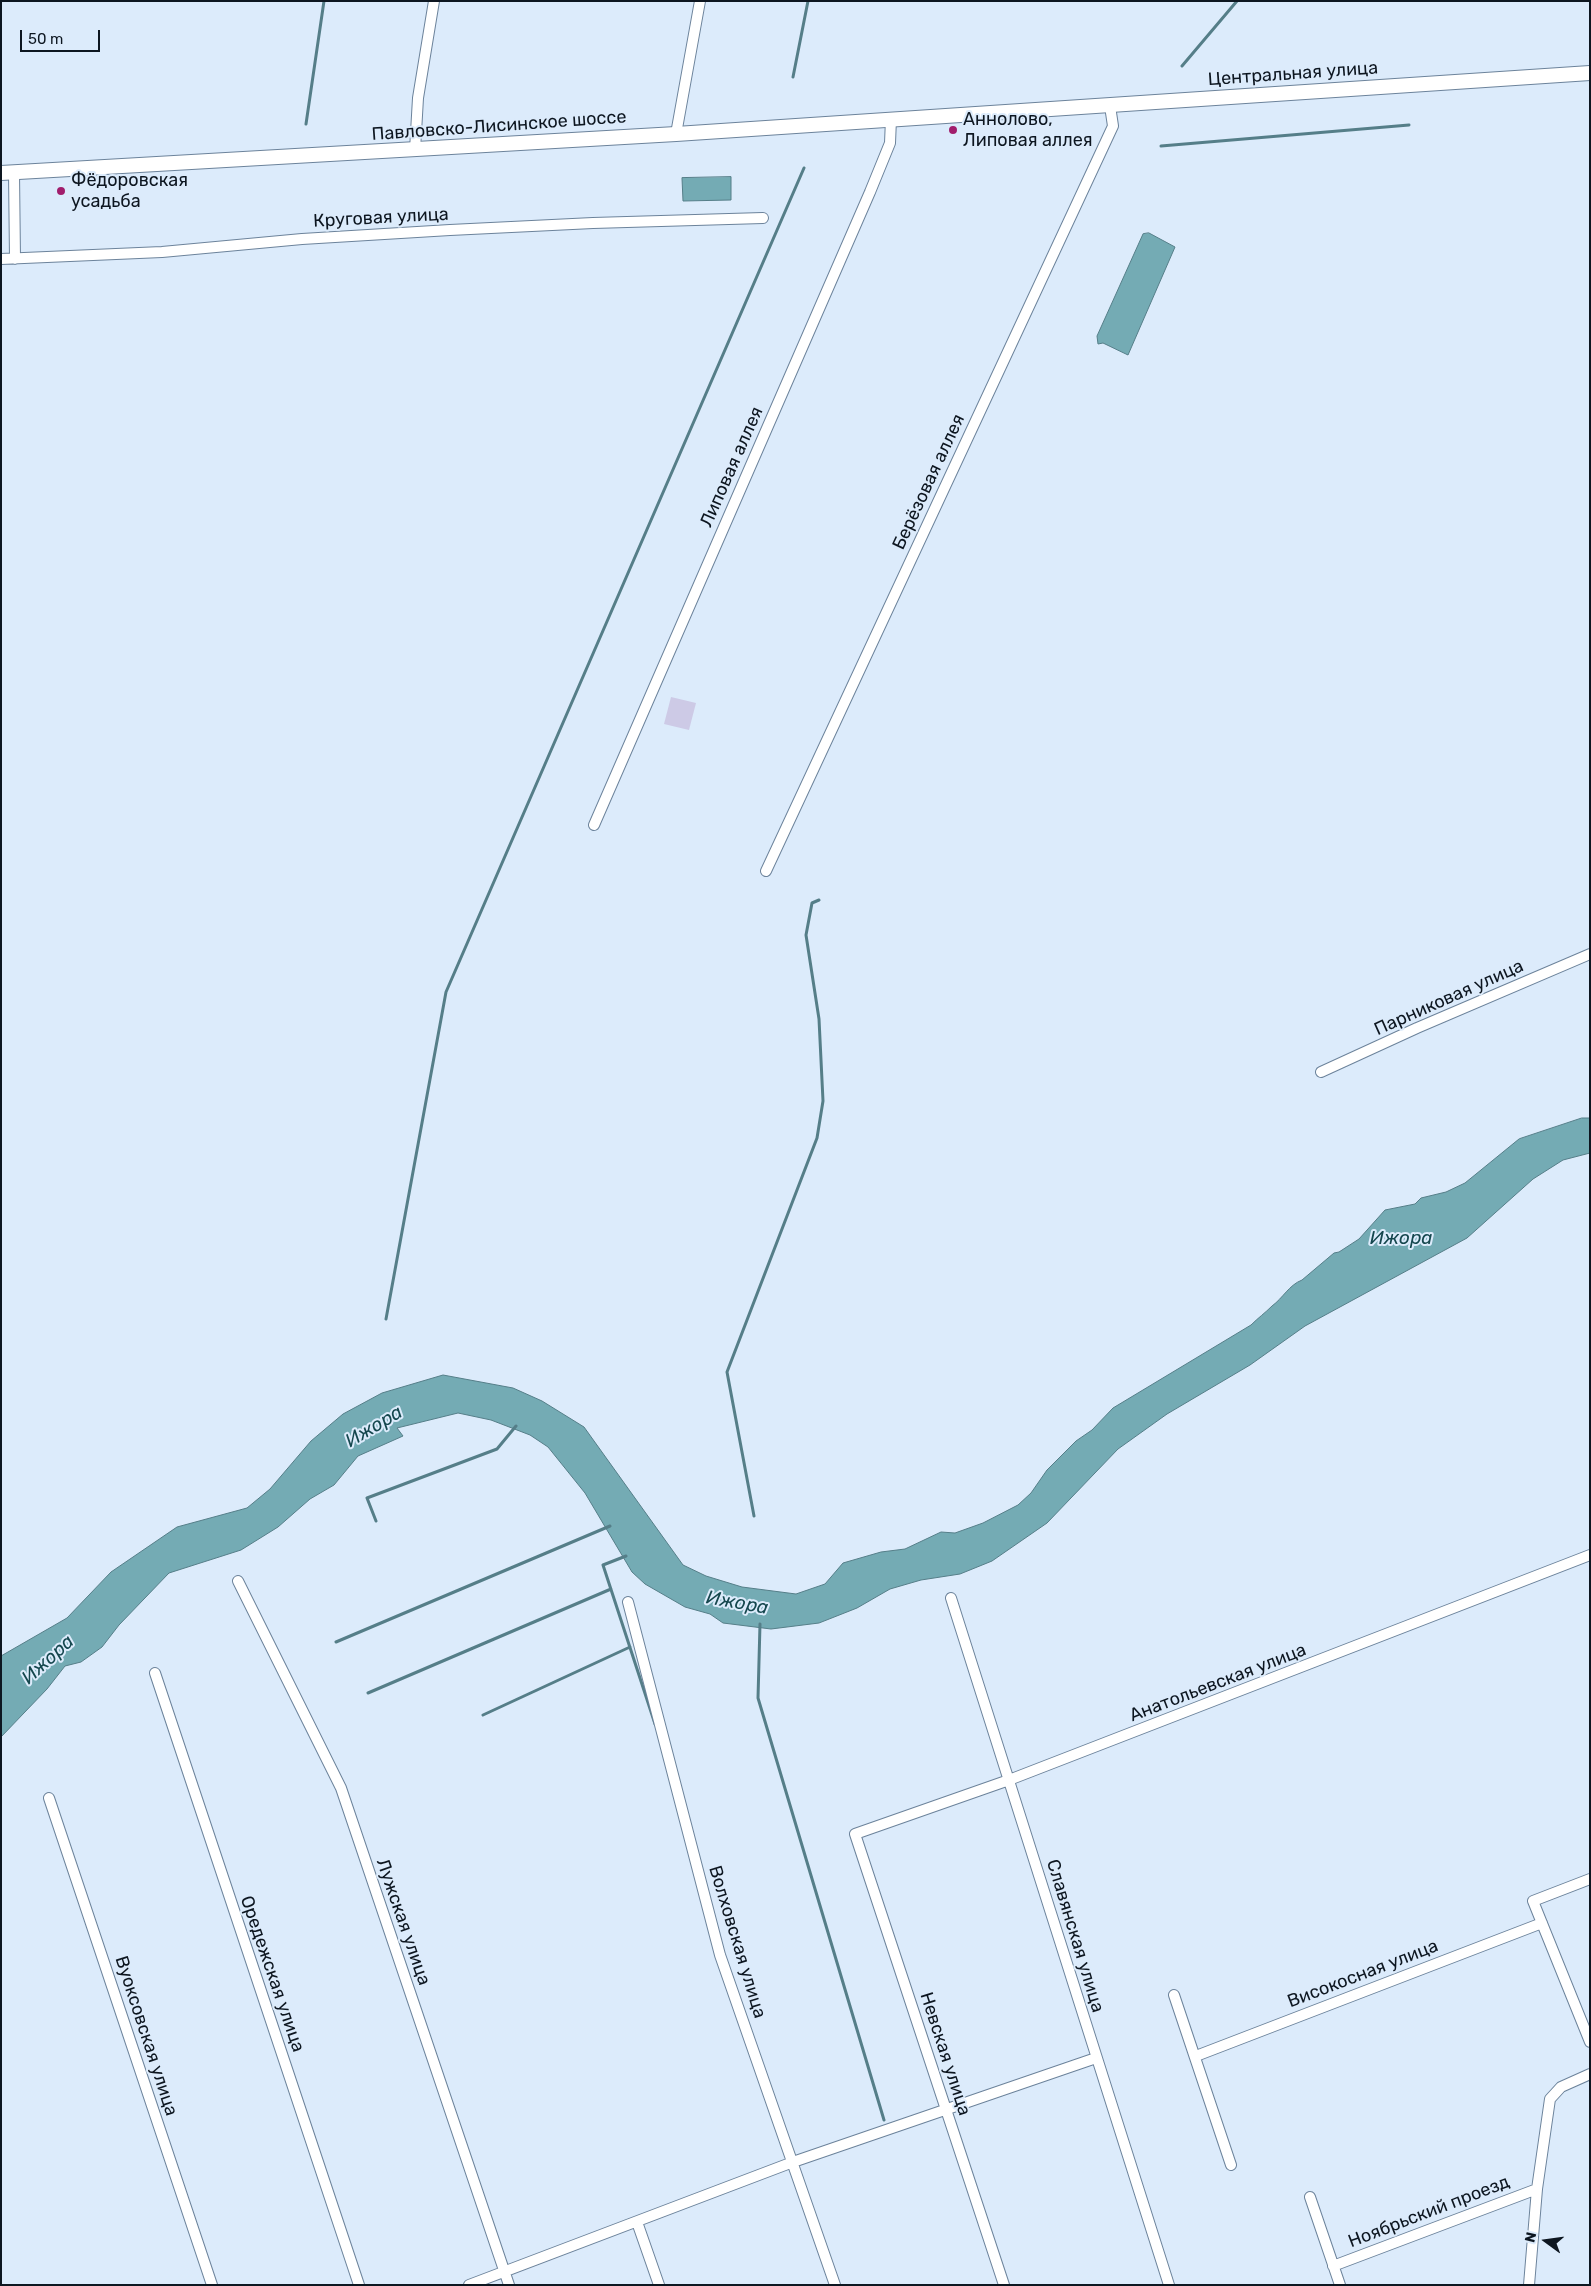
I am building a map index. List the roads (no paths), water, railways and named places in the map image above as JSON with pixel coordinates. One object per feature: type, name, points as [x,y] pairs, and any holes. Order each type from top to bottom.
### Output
[{"type":"main road","name":"Центральная улица","points":[[999,112],[1590,73]]},
{"type":"main road","name":"Павловско-Лисинское шоссе","points":[[7,173],[676,134],[999,112]]},
{"type":"street","points":[[415,150],[418,98],[434,1]]},
{"type":"street","points":[[676,134],[700,1]]},
{"type":"street","name":"Берёзовая аллея","points":[[766,871],[1113,126],[1110,106]]},
{"type":"street","name":"Липовая аллея","points":[[594,825],[870,192],[890,143],[891,120]]},
{"type":"street","points":[[7,173],[15,259]]},
{"type":"street","name":"Круговая улица","points":[[1,259],[162,252],[302,239],[450,230],[762,218]]},
{"type":"street","name":"Парниковая улица","points":[[1321,1072],[1590,954]]},
{"type":"street","name":"Анатольевская улица","points":[[855,1834],[1009,1780],[1590,1555]]},
{"type":"street","name":"Лужская улица","points":[[238,1581],[341,1788],[509,2285]]},
{"type":"street","name":"Славянская улица","points":[[951,1598],[1169,2285]]},
{"type":"street","name":"Волховская улица","points":[[628,1602],[720,1955],[835,2285]]},
{"type":"street","name":"Оредежская улица","points":[[154,1673],[359,2285]]},
{"type":"street","name":"Вуоксовская улица","points":[[49,1798],[212,2285]]},
{"type":"street","name":"Невская улица","points":[[855,1834],[1004,2285]]},
{"type":"street","points":[[1590,1879],[1533,1901],[1590,2042]]},
{"type":"street","name":"Високосная улица","points":[[1196,2056],[1542,1923]]},
{"type":"street","points":[[1174,1995],[1196,2056],[1231,2166]]},
{"type":"street","points":[[469,2285],[793,2162],[1096,2058]]},
{"type":"street","points":[[1529,2285],[1537,2190],[1550,2099],[1561,2087],[1590,2074]]},
{"type":"street","name":"Ноябрьский проезд","points":[[1333,2266],[1537,2190]]},
{"type":"street","points":[[1310,2198],[1340,2285]]},
{"type":"street","points":[[637,2222],[659,2285]]},
{"type":"water","points":[[731,177],[731,200],[683,201],[682,178]]},
{"type":"water","points":[[1149,233],[1175,247],[1128,355],[1103,343],[1098,344],[1097,336],[1143,234]]},
{"type":"water","name":"Ижора","points":[[1582,1118],[1590,1118],[1590,1153],[1563,1160],[1533,1179],[1467,1238],[1305,1326],[1250,1365],[1167,1414],[1118,1449],[1047,1523],[992,1561],[960,1574],[921,1580],[890,1589],[857,1608],[819,1623],[771,1629],[723,1623],[710,1614],[685,1607],[645,1584],[632,1572],[585,1493],[548,1447],[530,1435],[491,1420],[458,1413],[397,1428],[403,1436],[358,1456],[334,1485],[310,1499],[278,1527],[241,1550],[169,1573],[119,1625],[102,1647],[81,1662],[65,1666],[47,1689],[1,1737],[1,1656],[67,1618],[111,1572],[177,1527],[247,1508],[270,1489],[311,1441],[343,1414],[382,1393],[443,1375],[513,1388],[542,1401],[584,1427],[683,1565],[706,1576],[742,1587],[796,1594],[825,1584],[843,1563],[881,1552],[905,1549],[941,1532],[955,1533],[983,1523],[1018,1505],[1031,1493],[1047,1470],[1076,1441],[1092,1430],[1113,1408],[1251,1325],[1293,1285],[1302,1280],[1334,1253],[1339,1252],[1359,1239],[1385,1210],[1415,1204],[1421,1198],[1446,1192],[1465,1183],[1519,1139]]},
{"type":"waterway","points":[[306,124],[324,1]]},
{"type":"waterway","points":[[793,77],[808,1]]},
{"type":"waterway","points":[[1182,66],[1237,1]]},
{"type":"waterway","points":[[1161,146],[1409,125]]},
{"type":"waterway","points":[[386,1319],[446,992],[804,168]]},
{"type":"waterway","points":[[754,1516],[727,1372],[817,1138],[823,1101],[819,1019],[806,935],[812,903],[819,900]]},
{"type":"waterway","points":[[376,1521],[367,1498],[497,1449],[516,1426]]},
{"type":"waterway","points":[[336,1642],[610,1526]]},
{"type":"waterway","points":[[626,1556],[603,1565],[655,1724]]},
{"type":"waterway","points":[[368,1693],[611,1589]]},
{"type":"waterway","points":[[760,1624],[758,1698],[884,2120]]},
{"type":"waterway","points":[[483,1715],[630,1647]]},
{"type":"place","name":"Аннолово, Липовая аллея","points":[[953,130]]},
{"type":"place","name":"Фёдоровская усадьба","points":[[61,191]]}]
